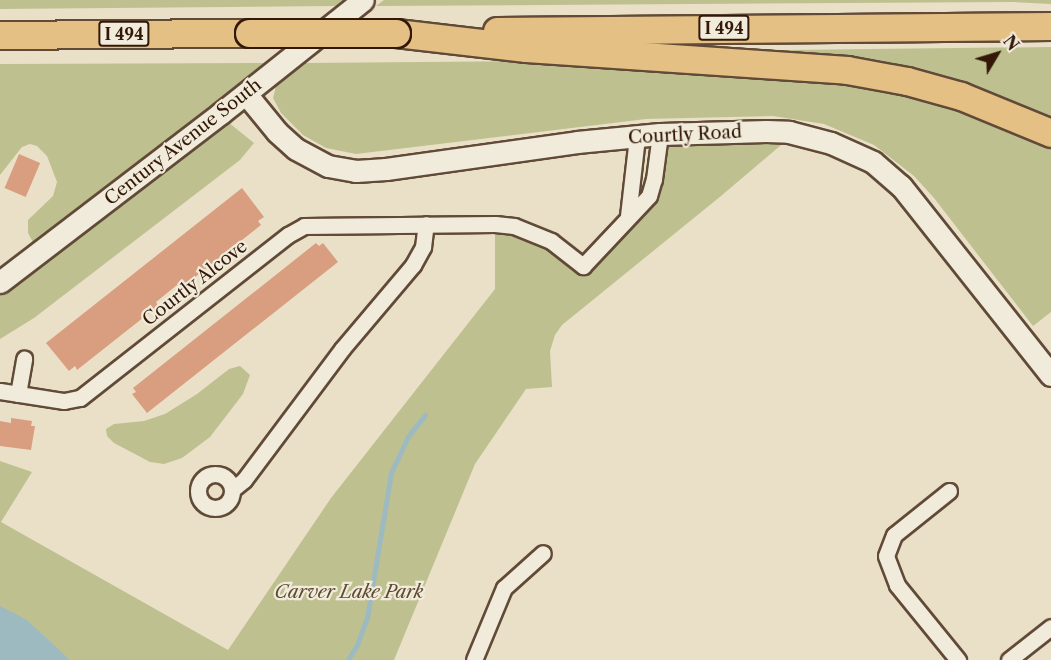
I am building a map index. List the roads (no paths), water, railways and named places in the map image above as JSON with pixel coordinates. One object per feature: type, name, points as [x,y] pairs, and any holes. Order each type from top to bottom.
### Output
[{"type":"highway","name":"I 494","points":[[0,35],[1051,26]]},
{"type":"highway","points":[[396,33],[526,48],[847,70],[907,81],[961,96],[1051,133]]},
{"type":"street","name":"Century Avenue South","points":[[0,282],[246,94],[363,0]]},
{"type":"street","name":"Courtly Road","points":[[246,94],[277,132],[292,146],[316,161],[345,170],[380,170],[577,142],[660,135],[789,132],[831,143],[873,162],[901,186],[1047,362]]},
{"type":"street","name":"Courtly Alcove","points":[[0,391],[67,401],[83,396],[299,228],[316,225],[514,226],[551,241],[583,266],[648,196],[654,179],[660,135]]},
{"type":"street","points":[[628,216],[637,137]]},
{"type":"street","points":[[232,489],[244,480],[342,349],[413,265],[423,247],[426,224]]},
{"type":"street","points":[[18,394],[24,359]]},
{"type":"street","points":[[949,491],[894,535],[886,556],[897,585],[958,660]]},
{"type":"street","points":[[474,660],[504,588],[543,553]]},
{"type":"street","points":[[1010,660],[1051,627]]},
{"type":"water","points":[[0,606],[27,620],[70,660],[0,660]]},
{"type":"waterway","points":[[348,660],[357,645],[367,618],[391,473],[407,438],[425,415]]},
{"type":"park label","name":"Carver Lake Park","points":[[349,592]]}]
